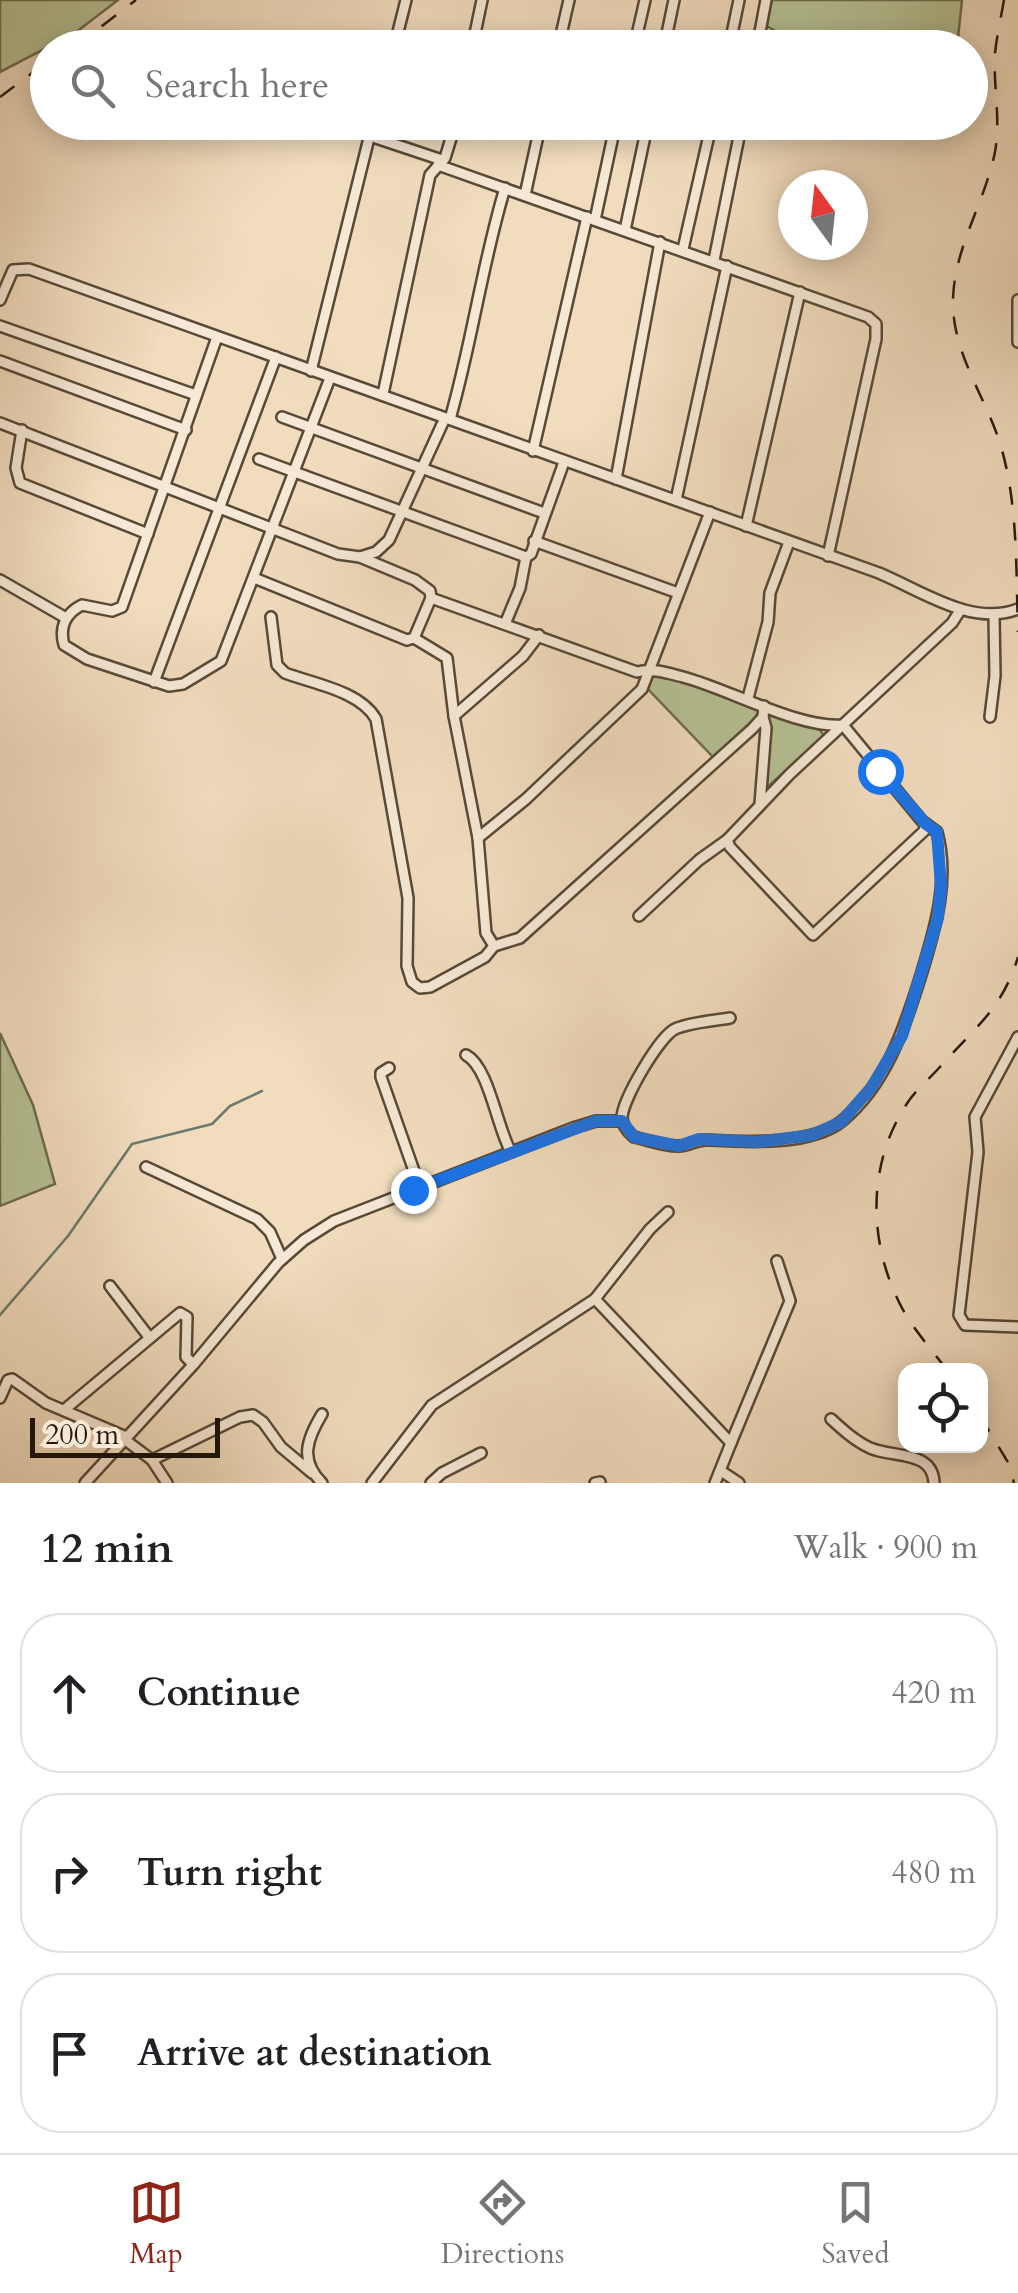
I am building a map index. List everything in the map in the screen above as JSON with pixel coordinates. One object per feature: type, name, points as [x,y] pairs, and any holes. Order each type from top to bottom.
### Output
[{"type":"street","points":[[398,30],[406,0]]},
{"type":"street","points":[[476,30],[482,0]]},
{"type":"street","points":[[562,30],[568,0]]},
{"type":"street","points":[[638,30],[645,0]]},
{"type":"street","points":[[668,30],[674,0]]},
{"type":"street","points":[[732,30],[739,0]]},
{"type":"street","points":[[760,30],[766,0]]},
{"type":"street","points":[[312,371],[369,140]]},
{"type":"street","points":[[381,140],[868,317],[876,324],[876,339],[828,556]]},
{"type":"street","points":[[383,394],[430,175],[452,140]]},
{"type":"street","points":[[525,195],[538,140]]},
{"type":"street","points":[[534,451],[611,140]]},
{"type":"street","points":[[625,230],[644,140]]},
{"type":"street","points":[[683,249],[708,140]]},
{"type":"street","points":[[714,260],[738,140]]},
{"type":"street","points":[[360,558],[383,548],[448,418],[474,327],[491,235],[505,188]]},
{"type":"street","points":[[616,479],[660,242]]},
{"type":"street","points":[[676,500],[727,266]]},
{"type":"street","points":[[0,300],[9,274],[22,267],[880,572],[961,609],[994,616],[1018,609]]},
{"type":"street","points":[[746,526],[800,292]]},
{"type":"street","points":[[1018,300],[1018,342]]},
{"type":"street","points":[[0,326],[196,395]]},
{"type":"street","points":[[217,337],[122,607],[112,611],[82,605],[66,618],[62,640],[69,650],[154,682],[176,686],[221,661],[330,378]]},
{"type":"street","points":[[154,682],[276,358]]},
{"type":"street","points":[[0,362],[186,430]]},
{"type":"street","points":[[282,417],[544,513]]},
{"type":"street","points":[[0,423],[424,585],[430,590],[430,598],[414,638]]},
{"type":"street","points":[[22,430],[16,468],[20,482],[148,534]]},
{"type":"street","points":[[259,459],[526,558]]},
{"type":"street","points":[[505,624],[564,462]]},
{"type":"street","points":[[478,838],[526,799],[642,689],[710,512]]},
{"type":"street","points":[[534,541],[678,593]]},
{"type":"street","points":[[748,698],[768,622],[770,593],[789,542]]},
{"type":"street","points":[[254,578],[408,640],[414,638],[447,658],[478,838],[486,933],[494,946]]},
{"type":"street","points":[[0,580],[66,618]]},
{"type":"street","points":[[430,598],[637,672],[649,669],[748,698],[817,724],[843,725],[937,832],[938,918],[902,1036],[871,1088],[841,1122],[812,1135],[757,1142],[699,1139],[679,1146],[634,1137],[622,1121]]},
{"type":"street","points":[[638,916],[727,840],[956,619],[961,609]]},
{"type":"street","points":[[990,716],[995,676],[994,616]]},
{"type":"street","points":[[272,617],[276,665],[285,673],[369,707],[376,719],[408,898],[407,966],[412,982],[420,988],[430,987],[485,958],[494,946],[520,938],[762,718]]},
{"type":"street","points":[[454,716],[523,656],[539,635]]},
{"type":"street","points":[[760,804],[764,706]]},
{"type":"street","points":[[727,840],[813,936],[887,868],[924,831],[926,824]]},
{"type":"street","points":[[622,1121],[636,1082],[665,1036],[677,1028],[730,1018]]},
{"type":"street","points":[[1018,1037],[975,1118],[978,1152],[959,1315],[965,1326],[1018,1327]]},
{"type":"street","points":[[466,1056],[479,1067],[510,1152]]},
{"type":"street","points":[[389,1068],[381,1073],[382,1077],[420,1188]]},
{"type":"street","points":[[85,1483],[194,1364],[282,1259],[334,1222],[596,1121],[622,1121]]},
{"type":"street","points":[[146,1167],[257,1218],[270,1232],[282,1259]]},
{"type":"street","points":[[372,1483],[422,1416],[444,1395],[594,1298],[650,1228],[668,1212]]},
{"type":"street","points":[[716,1483],[790,1301],[777,1262]]},
{"type":"street","points":[[110,1286],[149,1337]]},
{"type":"street","points":[[594,1298],[732,1443]]},
{"type":"street","points":[[64,1410],[183,1312],[187,1317],[186,1357],[194,1364]]},
{"type":"street","points":[[0,1398],[12,1379],[39,1398],[125,1438],[152,1460],[166,1483]]},
{"type":"street","points":[[312,1472],[306,1448],[322,1414]]},
{"type":"street","points":[[152,1460],[240,1417],[253,1415],[264,1422],[281,1447],[322,1483]]},
{"type":"street","points":[[831,1419],[867,1447],[924,1461],[932,1470],[934,1483]]},
{"type":"street","points":[[431,1483],[481,1453]]},
{"type":"street","points":[[720,1471],[738,1483]]},
{"type":"green space","points":[[0,0],[118,0],[79,30],[30,30],[30,56],[0,72]]},
{"type":"green space","points":[[772,0],[962,0],[959,30],[774,30],[766,26]]},
{"type":"green space","points":[[653,676],[684,681],[759,711],[751,725],[714,758],[646,687]]},
{"type":"green space","points":[[767,711],[820,730],[824,736],[763,791]]},
{"type":"green space","points":[[0,1033],[33,1105],[55,1184],[0,1206]]},
{"type":"waterway","points":[[0,1315],[68,1236],[132,1144],[212,1124],[230,1106],[262,1091]]},
{"type":"railway","points":[[97,30],[136,0]]},
{"type":"railway","points":[[1004,0],[995,53],[995,152],[959,260],[953,298],[958,338],[996,431],[1007,472],[1015,540],[1018,632]]},
{"type":"railway","points":[[0,97],[30,74]]},
{"type":"railway","points":[[942,1363],[907,1316],[891,1283],[878,1231],[879,1178],[894,1126],[908,1102],[995,1005],[1018,957]]},
{"type":"railway","points":[[988,1429],[1009,1464],[1014,1483]]},
{"type":"route","points":[[413,1190],[596,1121],[622,1121],[634,1137],[679,1146],[699,1139],[757,1142],[812,1135],[841,1122],[871,1088],[902,1036],[940,902],[937,832],[880,771]]}]
